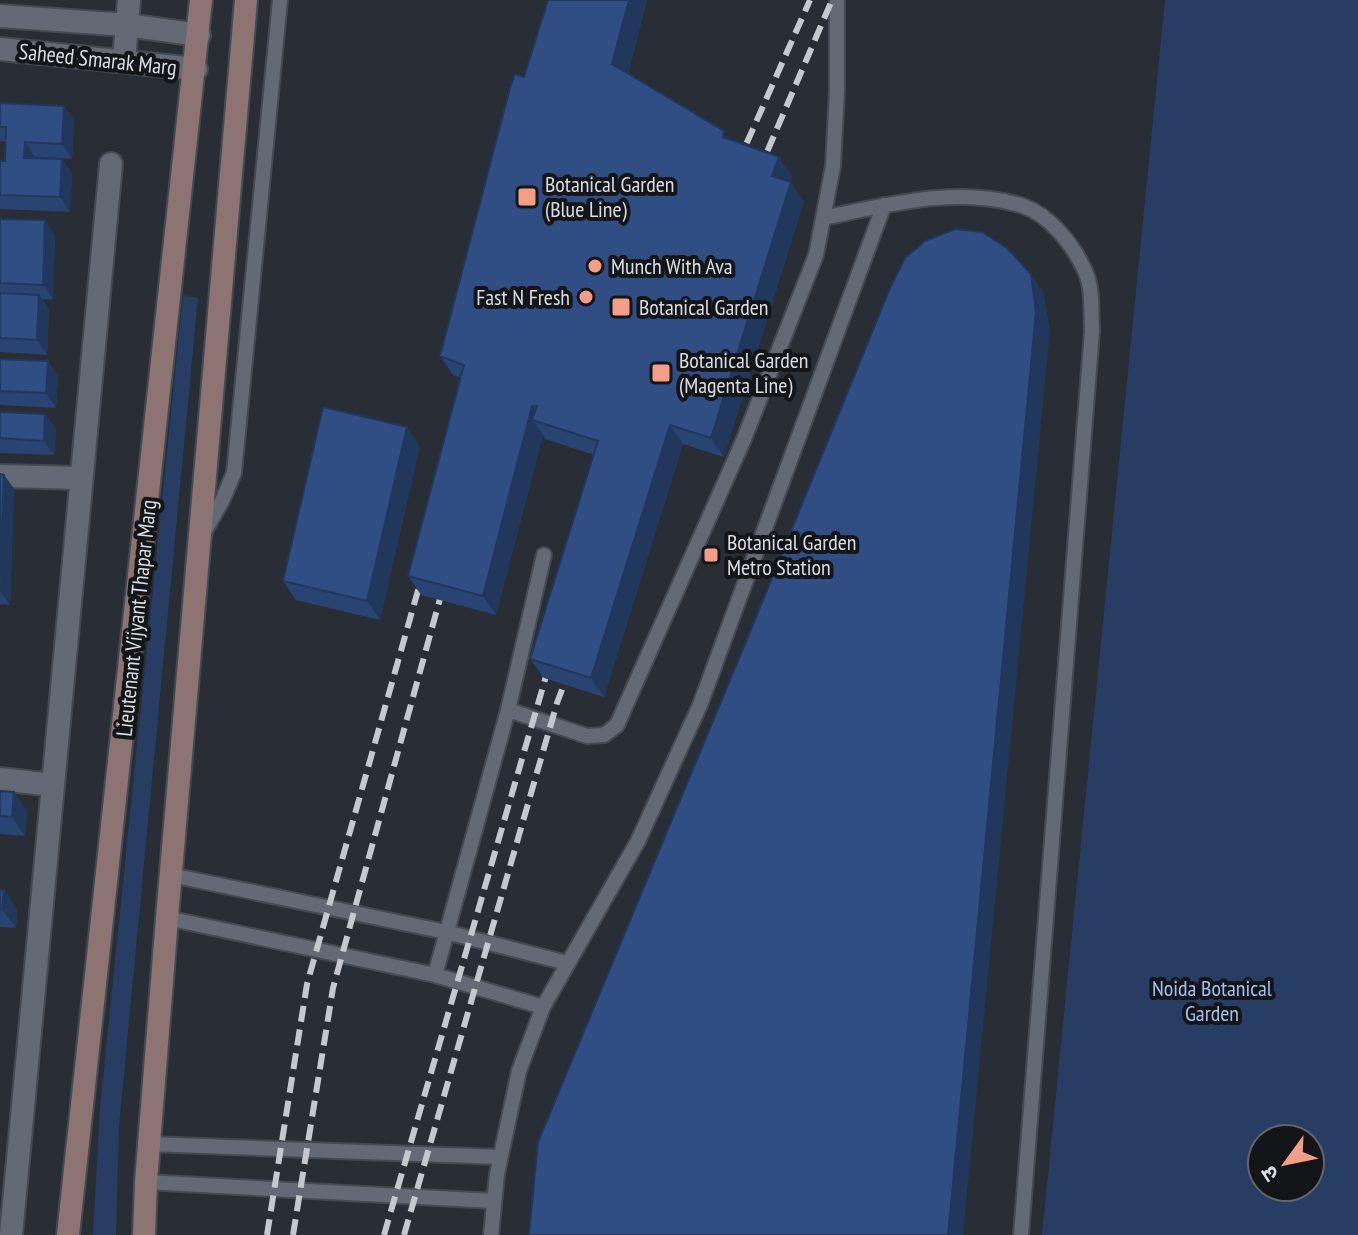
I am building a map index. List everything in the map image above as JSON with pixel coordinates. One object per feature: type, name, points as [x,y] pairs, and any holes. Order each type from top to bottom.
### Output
[{"type":"main road","name":"Lieutenant Vijyant Thapar Marg","points":[[68,1235],[196,69],[201,0]]},
{"type":"main road","points":[[144,1235],[167,918],[246,0]]},
{"type":"street","points":[[124,60],[129,0]]},
{"type":"street","name":"Saheed Smarak Marg","points":[[0,16],[127,25],[199,35]]},
{"type":"street","name":"Saheed Smarak Marg","points":[[0,49],[196,69]]},
{"type":"street","points":[[11,1235],[111,164]]},
{"type":"street","points":[[0,476],[81,478]]},
{"type":"street","points":[[0,779],[52,785]]},
{"type":"lane","points":[[199,539],[222,501],[234,473],[280,0]]},
{"type":"lane","points":[[508,710],[587,736],[604,735],[617,725],[744,439],[816,255],[833,166],[837,0]]},
{"type":"lane","points":[[823,218],[929,199],[984,198],[1026,207],[1065,235],[1087,273],[1091,347],[1021,1235]]},
{"type":"lane","points":[[491,1235],[500,1157],[519,1071],[543,1007],[638,841],[700,705],[884,205]]},
{"type":"lane","points":[[435,975],[508,710],[544,555]]},
{"type":"lane","points":[[171,875],[446,932],[567,963]]},
{"type":"lane","points":[[167,918],[435,975],[543,1007]]},
{"type":"lane","points":[[149,1144],[500,1157]]},
{"type":"lane","points":[[146,1182],[494,1201]]},
{"type":"green space","name":"Noida Botanical Garden","points":[[1165,0],[1358,0],[1358,1235],[1042,1235]]},
{"type":"green space","points":[[183,295],[198,298],[119,1126],[116,1235],[93,1235],[100,1108]]},
{"type":"building","name":"Botanical Garden","points":[[548,0],[629,0],[612,64],[724,131],[723,137],[779,157],[772,176],[791,182],[711,438],[670,425],[591,678],[530,659],[598,441],[532,420],[537,406],[532,406],[483,596],[408,576],[464,365],[440,356],[510,88],[515,74],[524,77]]},
{"type":"building","points":[[0,103],[64,106],[62,144],[25,142],[24,158],[62,159],[60,197],[0,195],[0,161],[5,161],[6,127],[0,127]]},
{"type":"building","points":[[0,219],[45,220],[43,285],[0,283]]},
{"type":"building","points":[[955,229],[982,232],[1007,248],[1031,274],[1036,312],[948,1235],[529,1235],[538,1142],[890,288],[905,258],[925,241]]},
{"type":"building","points":[[0,293],[39,295],[37,340],[0,338]]},
{"type":"building","points":[[0,359],[48,361],[46,393],[0,391]]},
{"type":"building","points":[[323,407],[407,427],[367,601],[283,581]]},
{"type":"building","points":[[0,412],[45,414],[44,441],[0,438]]},
{"type":"building","points":[[0,474],[4,475],[0,578]]},
{"type":"building","points":[[0,791],[14,792],[12,817],[0,816]]},
{"type":"building","points":[[0,890],[4,890],[2,909],[0,909]]},
{"type":"railway","points":[[737,165],[810,0]]},
{"type":"railway","points":[[758,173],[832,0]]},
{"type":"railway","points":[[267,1235],[307,984],[424,569]]},
{"type":"railway","points":[[293,1235],[333,988],[446,577]]},
{"type":"railway","points":[[384,1235],[551,659]]},
{"type":"railway","points":[[404,1235],[557,703],[572,663]]},
{"type":"place","name":"Botanical Garden (Blue Line)","points":[[527,197]]},
{"type":"place","name":"Munch With Ava","points":[[595,266]]},
{"type":"place","name":"Fast N Fresh","points":[[586,297]]},
{"type":"place","name":"Botanical Garden","points":[[621,307]]},
{"type":"place","name":"Botanical Garden (Magenta Line)","points":[[661,373]]},
{"type":"place","name":"Botanical Garden Metro Station","points":[[711,555]]}]
